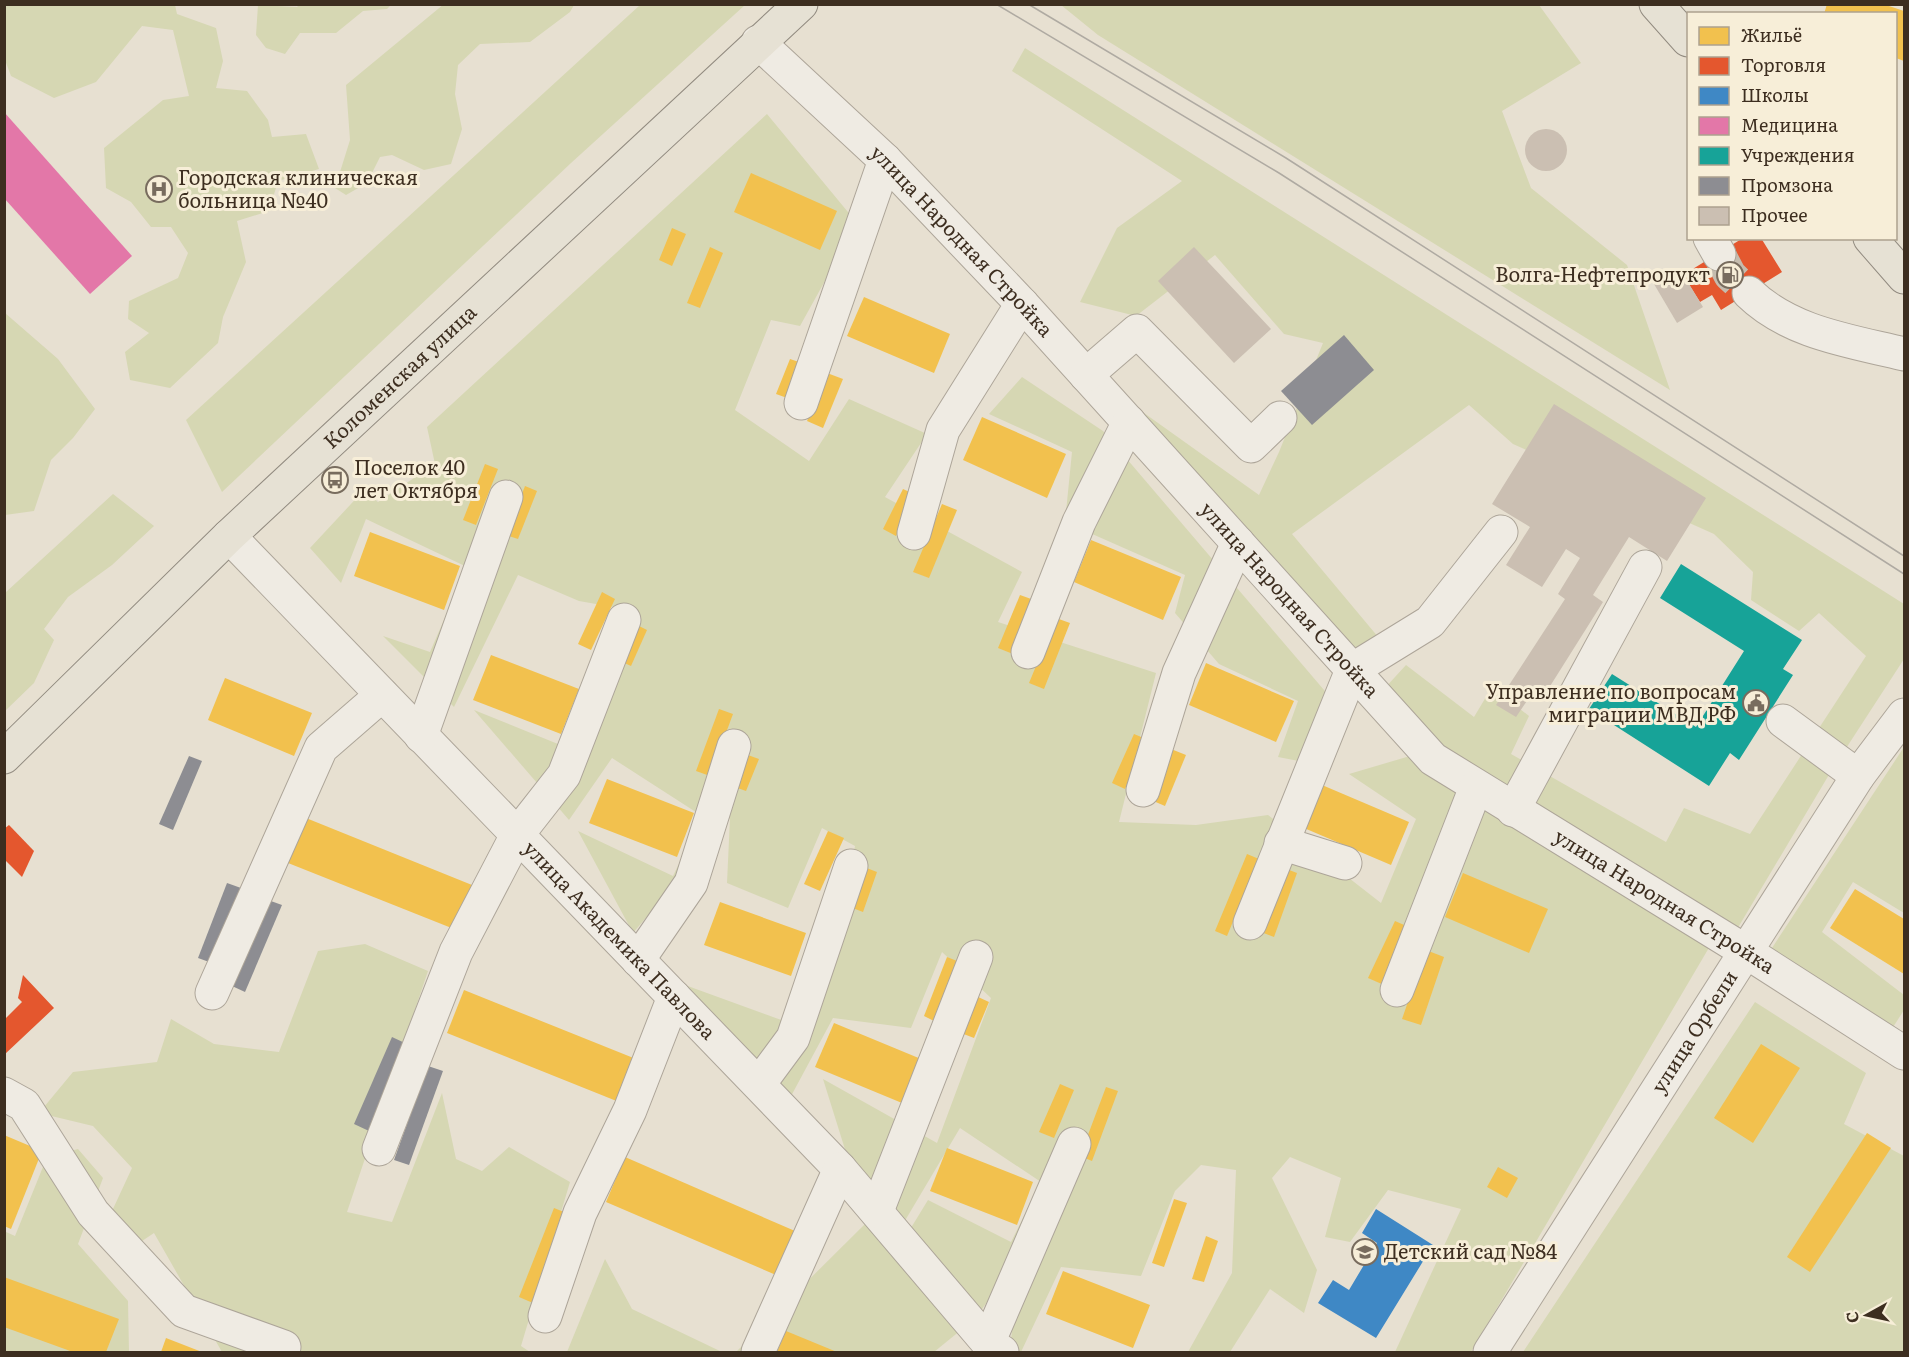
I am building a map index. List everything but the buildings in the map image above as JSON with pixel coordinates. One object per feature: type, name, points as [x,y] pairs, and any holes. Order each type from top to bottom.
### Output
[{"type":"main road","name":"Коломенская улица","points":[[4,757],[229,536],[801,4]]},
{"type":"main road","points":[[1656,4],[1687,38]]},
{"type":"main road","points":[[1872,240],[1905,277]]},
{"type":"street","name":"улица Народная Стройка","points":[[758,42],[885,160],[1022,304],[1432,759],[1745,951],[1905,1053]]},
{"type":"street","points":[[801,403],[885,160]]},
{"type":"street","points":[[1749,293],[1757,301],[1794,324],[1849,341],[1905,354]]},
{"type":"street","points":[[914,533],[943,430],[1022,304]]},
{"type":"street","points":[[1086,375],[1137,331],[1251,446],[1280,418]]},
{"type":"street","points":[[1028,652],[1079,522],[1129,422]]},
{"type":"street","points":[[421,736],[506,497]]},
{"type":"street","points":[[1250,923],[1352,670],[1430,622],[1501,532]]},
{"type":"street","name":"улица Академика Павлова","points":[[229,536],[840,1169],[995,1348]]},
{"type":"street","points":[[1143,790],[1179,673],[1238,543]]},
{"type":"street","points":[[1513,810],[1644,567]]},
{"type":"street","points":[[379,1149],[456,952],[517,835],[564,775],[624,620]]},
{"type":"street","points":[[212,993],[321,748],[382,696]]},
{"type":"street","name":"улица Орбели","points":[[1491,1353],[1858,776],[1905,715]]},
{"type":"street","points":[[1783,721],[1858,776]]},
{"type":"street","points":[[638,960],[691,883],[734,746]]},
{"type":"street","points":[[1397,990],[1476,787]]},
{"type":"street","points":[[1281,843],[1345,863]]},
{"type":"street","points":[[759,1084],[793,1038],[851,866]]},
{"type":"street","points":[[876,1211],[976,957]]},
{"type":"street","points":[[545,1316],[580,1214],[630,1110],[674,997]]},
{"type":"street","points":[[4,1094],[24,1105],[93,1213],[184,1311],[284,1347]]},
{"type":"street","points":[[995,1348],[1074,1144]]},
{"type":"street","points":[[758,1353],[840,1169]]},
{"type":"green space","points":[[300,4],[391,5],[387,9],[363,11],[336,33],[300,33],[285,54],[266,48],[256,35],[258,5],[297,7]]},
{"type":"green space","points":[[444,4],[574,5],[570,12],[530,42],[480,44],[458,65],[455,94],[462,129],[451,164],[424,170],[392,155],[380,157],[367,183],[346,195],[335,188],[350,140],[346,85]]},
{"type":"green space","points":[[4,5],[175,5],[177,14],[216,28],[223,61],[216,88],[247,91],[268,120],[272,137],[306,134],[319,169],[278,181],[269,211],[237,221],[246,262],[223,317],[218,343],[170,388],[130,380],[125,352],[149,333],[128,319],[129,301],[178,278],[188,253],[171,227],[151,227],[131,202],[106,188],[104,148],[163,100],[189,96],[173,30],[142,26],[96,82],[54,98],[11,76],[5,60]]},
{"type":"green space","points":[[640,5],[745,5],[571,163],[222,492],[186,420]]},
{"type":"green space","points":[[1061,5],[1539,5],[1581,63],[1502,111],[1531,188],[1627,265],[1670,390],[1098,35]]},
{"type":"green space","points":[[1025,48],[1904,604],[1904,659],[1830,773],[1733,936],[1436,753],[1384,689],[1406,665],[1474,717],[1492,687],[1529,716],[1511,754],[1666,842],[1684,808],[1750,834],[1866,656],[1819,613],[1799,631],[1751,600],[1753,572],[1714,534],[1513,444],[1469,405],[1292,534],[1384,644],[1351,658],[1137,408],[1259,495],[1323,343],[1284,334],[1215,255],[1136,316],[1080,302],[1117,228],[1182,181],[1012,71]]},
{"type":"green space","points":[[767,114],[857,223],[800,326],[771,320],[735,410],[809,461],[849,399],[927,434],[885,497],[1022,572],[998,622],[1156,673],[1119,822],[1196,825],[1268,815],[1381,903],[1416,819],[1349,774],[1410,756],[1710,946],[1471,1352],[1395,1352],[1461,1209],[1388,1190],[1350,1242],[1325,1237],[1341,1178],[1290,1157],[1272,1178],[1317,1270],[1304,1313],[1270,1289],[1230,1352],[1188,1352],[1232,1273],[1236,1170],[1201,1165],[1175,1191],[1141,1276],[1061,1267],[1021,1352],[1010,1345],[1017,1299],[1002,1281],[975,1319],[906,1236],[928,1200],[1011,1242],[1041,1182],[960,1128],[903,1224],[848,1159],[823,1079],[937,1143],[991,998],[942,952],[911,1028],[833,1018],[790,1098],[685,985],[784,1021],[828,979],[855,846],[822,828],[788,908],[727,883],[730,818],[633,933],[578,831],[673,876],[702,816],[612,758],[569,820],[474,710],[558,744],[630,610],[579,601],[518,575],[454,707],[383,636],[430,652],[467,567],[366,519],[341,583],[310,548],[364,490],[378,502],[435,464],[427,427]]},
{"type":"green space","points":[[5,313],[58,359],[95,409],[73,438],[51,460],[34,511],[5,515]]},
{"type":"green space","points":[[1022,377],[1103,431],[1330,697],[1304,762],[1278,757],[1298,701],[1219,664],[1175,613],[1185,575],[1065,522],[1072,452],[989,414]]},
{"type":"green space","points":[[113,494],[154,526],[112,565],[68,597],[44,629],[54,640],[34,683],[5,711],[5,593]]},
{"type":"green space","points":[[1904,747],[1904,913],[1853,882],[1822,932],[1904,995],[1904,1010],[1888,1035],[1772,948]]},
{"type":"green space","points":[[365,944],[428,971],[347,1212],[392,1222],[442,1093],[456,1159],[482,1171],[509,1147],[570,1182],[521,1346],[530,1352],[222,1352],[154,1233],[133,1247],[112,1211],[132,1168],[93,1126],[39,1113],[73,1072],[157,1062],[171,1019],[214,1044],[279,1052],[318,951]]},
{"type":"green space","points":[[1755,1002],[1866,1073],[1844,1124],[1904,1156],[1904,1352],[1523,1352]]},
{"type":"green space","points":[[78,1149],[103,1178],[78,1244],[128,1301],[129,1352],[5,1352],[4,1231],[15,1236],[47,1157]]},
{"type":"green space","points":[[865,1224],[961,1330],[934,1352],[736,1352]]},
{"type":"green space","points":[[605,1259],[632,1309],[722,1352],[567,1352]]},
{"type":"tunnel","points":[[1719,254],[1730,275],[1749,293]]},
{"type":"tram line","points":[[996,4],[1279,173],[1904,574]]},
{"type":"tram line","points":[[1028,4],[1286,158],[1904,556]]},
{"type":"place","name":"Городская клиническая больница №40","points":[[159,189]]},
{"type":"place","name":"Волга-Нефтепродукт","points":[[1730,275]]},
{"type":"place","name":"Поселок 40 лет Октября","points":[[335,480]]},
{"type":"place","name":"Управление по вопросам миграции МВД РФ","points":[[1756,703]]},
{"type":"place","name":"Детский сад №84","points":[[1365,1252]]}]
